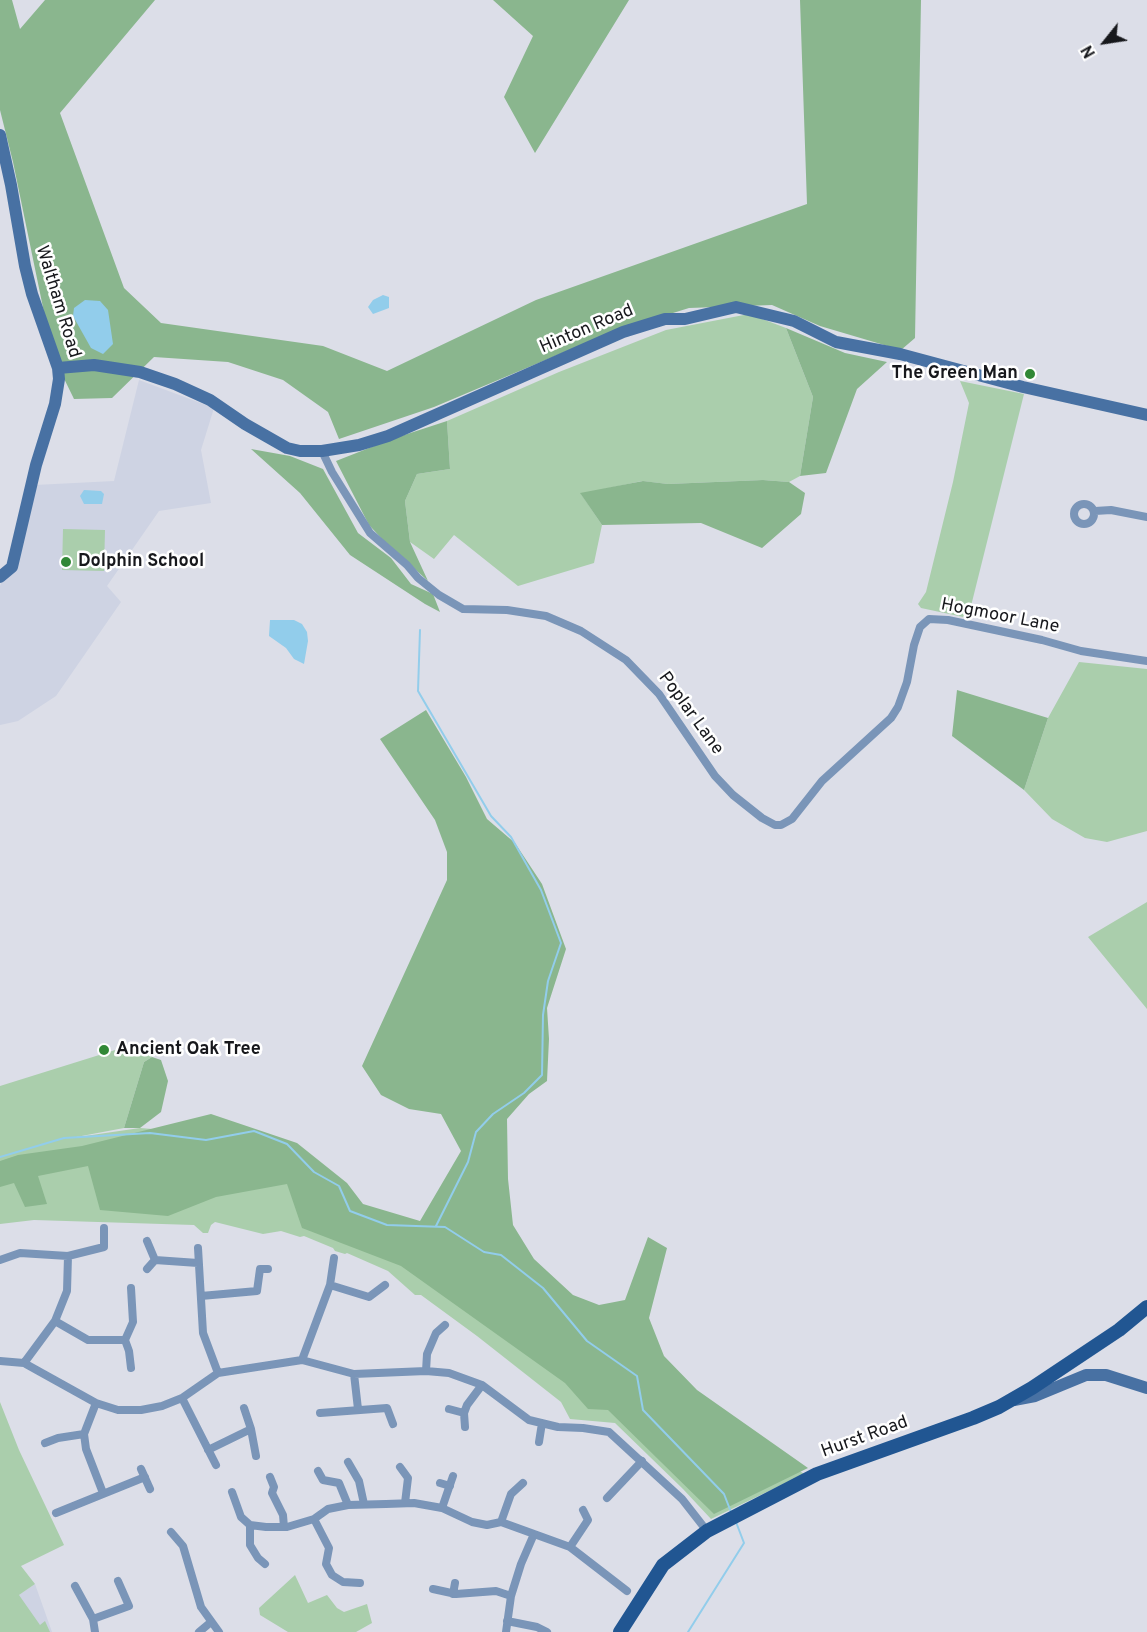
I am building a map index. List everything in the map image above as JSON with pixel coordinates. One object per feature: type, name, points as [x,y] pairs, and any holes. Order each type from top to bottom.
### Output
[{"type":"main road","name":"Hurst Road","points":[[620,1632],[663,1565],[707,1531],[817,1474],[973,1418],[1011,1400],[1119,1330],[1147,1307]]},
{"type":"street","name":"Waltham Road","points":[[0,135],[32,294],[58,368],[59,379],[55,404],[36,465],[16,555],[12,567],[0,577]]},
{"type":"street","name":"Hinton Road","points":[[58,368],[94,365],[140,372],[175,384],[210,400],[245,424],[288,448],[300,451],[322,451],[359,445],[388,436],[623,332],[665,319],[685,319],[736,307],[794,321],[836,342],[900,354],[1023,387],[1147,415]]},
{"type":"street","name":"Poplar Lane","points":[[322,451],[332,472],[370,533],[407,565],[418,578],[439,595],[463,609],[507,610],[546,616],[581,631],[626,660],[659,694],[715,776],[733,795],[762,819],[775,825],[781,825]]},
{"type":"street","points":[[1095,511],[1111,510],[1147,514]]},
{"type":"street","name":"Hogmoor Lane","points":[[781,825],[796,814],[812,792],[891,718],[898,707],[907,682],[920,627],[929,619],[948,620],[1042,640],[1081,651],[1147,661]]},
{"type":"street","points":[[0,1260],[20,1253],[69,1256],[104,1247],[104,1228]]},
{"type":"street","points":[[147,1241],[156,1260]]},
{"type":"street","points":[[198,1248],[203,1333],[218,1373]]},
{"type":"street","points":[[24,1363],[55,1321],[67,1291],[69,1256]]},
{"type":"street","points":[[302,1360],[330,1285],[334,1258]]},
{"type":"street","points":[[147,1269],[156,1260],[198,1263]]},
{"type":"street","points":[[257,1291],[264,1269]]},
{"type":"street","points":[[330,1285],[369,1302],[385,1286]]},
{"type":"street","points":[[124,1340],[133,1322],[132,1288]]},
{"type":"street","points":[[201,1296],[267,1292]]},
{"type":"street","points":[[55,1321],[88,1340],[124,1340]]},
{"type":"street","points":[[426,1371],[427,1354],[436,1333],[445,1325]]},
{"type":"street","points":[[124,1340],[129,1351],[130,1368]]},
{"type":"street","points":[[0,1360],[24,1363],[96,1403],[118,1410],[141,1410],[162,1406],[182,1398],[218,1373],[302,1360],[354,1374],[426,1371],[449,1373],[482,1385],[529,1420],[558,1427],[609,1431],[682,1499],[707,1531]]},
{"type":"street","points":[[1071,1361],[1079,1378]]},
{"type":"street","points":[[354,1374],[358,1409]]},
{"type":"street","points":[[1011,1400],[1035,1396],[1086,1375],[1106,1375],[1147,1388]]},
{"type":"street","points":[[465,1427],[464,1413],[467,1405],[482,1385]]},
{"type":"street","points":[[182,1398],[216,1465]]},
{"type":"street","points":[[96,1403],[84,1434],[86,1449],[103,1493]]},
{"type":"street","points":[[244,1408],[252,1429],[256,1456]]},
{"type":"street","points":[[320,1413],[387,1408],[393,1424]]},
{"type":"street","points":[[449,1409],[464,1413]]},
{"type":"street","points":[[538,1442],[542,1423]]},
{"type":"street","points":[[208,1450],[252,1429]]},
{"type":"street","points":[[45,1443],[58,1438],[84,1434]]},
{"type":"street","points":[[607,1498],[642,1461]]},
{"type":"street","points":[[348,1462],[359,1481],[364,1504]]},
{"type":"street","points":[[400,1467],[408,1478],[405,1503]]},
{"type":"street","points":[[318,1471],[323,1480],[339,1483],[348,1505]]},
{"type":"street","points":[[56,1513],[143,1473],[150,1490]]},
{"type":"street","points":[[442,1508],[453,1476]]},
{"type":"street","points":[[270,1477],[274,1486],[272,1493],[283,1515],[284,1527]]},
{"type":"street","points":[[440,1483],[450,1486]]},
{"type":"street","points":[[501,1522],[511,1494],[523,1483]]},
{"type":"street","points":[[232,1492],[241,1517],[250,1525],[284,1527],[314,1519],[328,1509],[348,1505],[405,1503],[442,1508],[472,1522],[487,1525],[501,1522],[570,1547],[603,1568],[627,1591]]},
{"type":"street","points":[[570,1547],[588,1520],[583,1510]]},
{"type":"street","points":[[314,1519],[329,1548],[326,1564],[332,1575],[343,1582],[360,1583]]},
{"type":"street","points":[[250,1525],[250,1545],[265,1564]]},
{"type":"street","points":[[171,1532],[183,1546],[201,1608],[219,1632]]},
{"type":"street","points":[[506,1632],[511,1596],[534,1534]]},
{"type":"street","points":[[93,1619],[129,1606],[118,1581]]},
{"type":"street","points":[[453,1594],[455,1583]]},
{"type":"street","points":[[75,1587],[93,1619],[95,1632]]},
{"type":"street","points":[[433,1588],[453,1594],[496,1591],[511,1596]]},
{"type":"street","points":[[507,1621],[537,1627],[547,1632]]},
{"type":"street","points":[[199,1632],[210,1622]]},
{"type":"shaded area","name":"Dolphin School","points":[[139,380],[214,408],[201,450],[211,503],[159,511],[107,586],[121,602],[56,696],[18,721],[0,725],[0,586],[35,485],[114,481]]},
{"type":"shaded area","points":[[35,1584],[52,1632],[0,1632],[0,1608]]},
{"type":"green space","points":[[0,0],[12,0],[20,29],[45,0],[155,0],[60,113],[124,288],[161,323],[323,346],[387,371],[536,300],[807,204],[800,0],[921,0],[915,338],[901,350],[820,326],[772,305],[689,308],[612,332],[434,407],[339,439],[328,412],[283,380],[228,362],[154,357],[112,398],[74,399],[53,356],[0,110]]},
{"type":"green space","points":[[493,0],[629,0],[535,153],[504,97],[533,36]]},
{"type":"green space","points":[[749,314],[786,328],[813,397],[800,476],[789,482],[763,480],[668,484],[642,481],[581,494],[602,525],[594,563],[518,586],[454,535],[434,559],[410,542],[405,501],[417,474],[450,469],[447,421],[559,372],[666,330]]},
{"type":"green space","points":[[786,328],[845,353],[887,362],[857,389],[826,473],[800,476],[813,397]]},
{"type":"green space","points":[[960,381],[1024,394],[968,618],[921,608],[918,604],[926,592],[953,482],[969,403]]},
{"type":"green space","points":[[447,421],[450,469],[417,474],[405,501],[410,542],[428,581],[369,525],[336,461]]},
{"type":"green space","points":[[251,449],[290,456],[323,469],[358,533],[391,558],[411,584],[433,594],[440,612],[350,555],[300,493]]},
{"type":"green space","points":[[763,480],[789,482],[805,493],[801,514],[762,548],[701,523],[602,525],[580,493],[643,481],[668,484]]},
{"type":"green space","points":[[63,529],[105,530],[104,571],[62,570]]},
{"type":"green space","points":[[1079,662],[1147,669],[1147,831],[1107,842],[1085,838],[1052,819],[1024,790],[1048,718]]},
{"type":"green space","points":[[957,690],[1048,718],[1024,790],[952,736]]},
{"type":"green space","points":[[426,710],[466,777],[487,819],[515,843],[542,884],[566,949],[547,1008],[549,1039],[547,1081],[529,1094],[507,1119],[508,1179],[513,1225],[534,1259],[573,1295],[599,1305],[625,1300],[648,1237],[667,1248],[649,1318],[664,1356],[697,1390],[808,1468],[714,1514],[608,1410],[588,1409],[565,1383],[401,1266],[302,1228],[287,1184],[216,1197],[168,1216],[100,1210],[88,1166],[38,1176],[47,1204],[25,1207],[14,1183],[0,1187],[0,1161],[18,1155],[82,1146],[211,1114],[297,1143],[347,1183],[363,1204],[420,1221],[461,1151],[441,1114],[409,1109],[381,1095],[362,1066],[447,880],[447,852],[435,820],[380,739]]},
{"type":"green space","points":[[1147,902],[1147,1009],[1088,937]]},
{"type":"green space","points":[[128,1046],[153,1050],[152,1057],[144,1062],[124,1128],[71,1138],[140,1128],[252,1137],[345,1212],[725,1417],[804,1474],[711,1519],[615,1423],[570,1419],[561,1402],[477,1336],[421,1295],[415,1295],[388,1271],[347,1253],[335,1251],[333,1248],[304,1236],[300,1237],[281,1231],[263,1234],[215,1222],[208,1233],[203,1233],[194,1225],[34,1220],[0,1224],[0,1086]]},
{"type":"green space","points":[[152,1057],[161,1060],[168,1081],[161,1112],[140,1128],[124,1128],[144,1062]]},
{"type":"green space","points":[[0,1402],[19,1450],[64,1545],[21,1566],[35,1584],[19,1595],[40,1625],[45,1621],[50,1632],[0,1632]]},
{"type":"green space","points":[[295,1575],[308,1603],[327,1595],[337,1608],[344,1612],[367,1604],[372,1623],[356,1632],[288,1632],[260,1615],[259,1608]]},
{"type":"water","points":[[383,295],[389,297],[389,308],[373,314],[368,307],[373,300]]},
{"type":"water","points":[[85,300],[100,301],[108,310],[113,344],[103,354],[91,348],[73,316],[74,308]]},
{"type":"water","points":[[84,490],[101,491],[104,494],[102,504],[84,504],[80,496]]},
{"type":"water","points":[[270,620],[294,620],[302,624],[307,632],[308,641],[304,664],[294,659],[286,648],[269,636]]},
{"type":"waterway","points":[[420,630],[418,691],[491,816],[511,837],[541,890],[561,943],[548,981],[543,1015],[542,1075],[524,1093],[493,1114],[476,1132],[468,1162],[436,1226]]},
{"type":"waterway","points":[[0,1157],[64,1138],[150,1133],[206,1140],[254,1131],[287,1144],[314,1172],[339,1186],[350,1211],[387,1225],[445,1227],[484,1252],[501,1255],[543,1288],[587,1341],[637,1376],[643,1410],[724,1494],[731,1512]]},
{"type":"waterway","points":[[688,1632],[744,1543],[736,1522]]},
{"type":"place","name":"The Green Man","points":[[1030,374]]},
{"type":"place","name":"Dolphin School","points":[[66,562]]},
{"type":"place","name":"Ancient Oak Tree","points":[[104,1050]]}]
